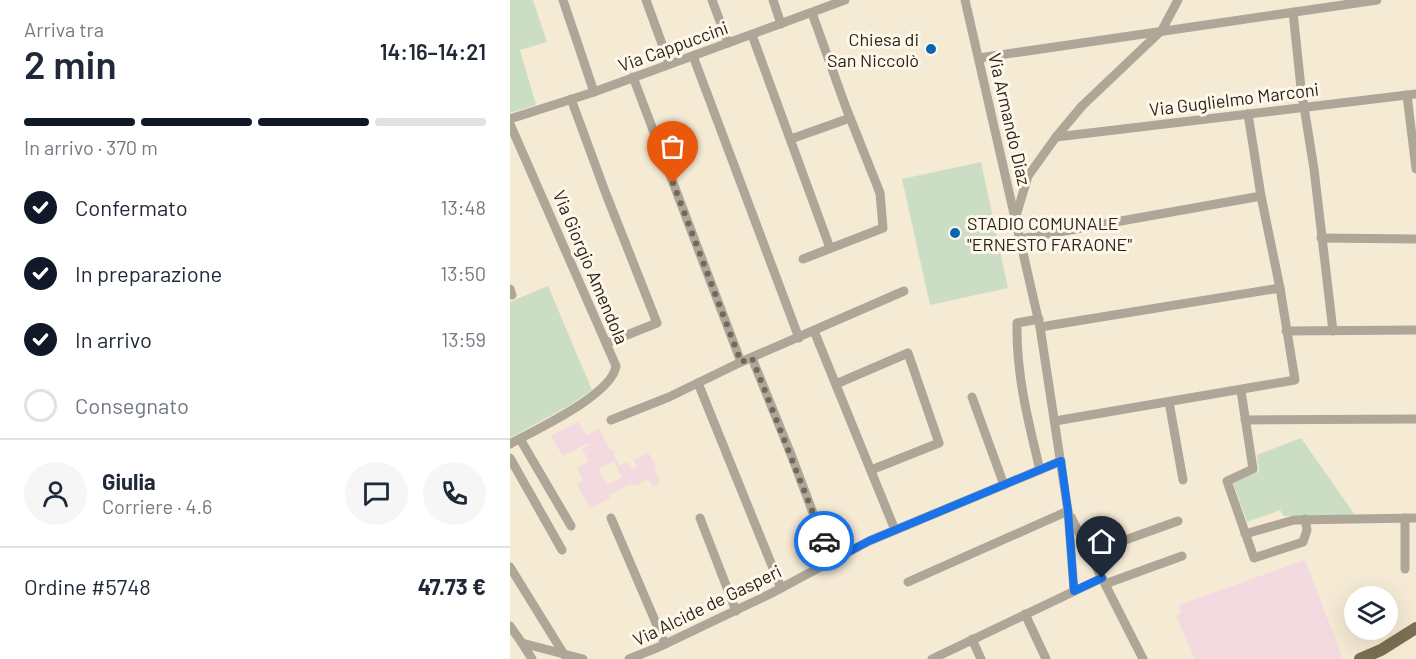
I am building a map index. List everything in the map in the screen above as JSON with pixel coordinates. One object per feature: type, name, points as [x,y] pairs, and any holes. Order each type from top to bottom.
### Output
[{"type":"main road","points":[[1360,659],[1381,650],[1416,628]]},
{"type":"street","points":[[563,0],[594,92]]},
{"type":"street","points":[[646,0],[669,63]]},
{"type":"street","points":[[712,0],[728,43]]},
{"type":"street","points":[[773,0],[781,24]]},
{"type":"street","name":"Via Cappuccini","points":[[510,119],[594,92],[845,0]]},
{"type":"street","name":"Via Armando Diaz","points":[[966,0],[1040,323],[1068,511],[1074,591]]},
{"type":"street","points":[[1016,218],[1028,176],[1056,137],[1082,106],[1162,30],[1178,0]]},
{"type":"street","points":[[980,58],[1377,0]]},
{"type":"street","points":[[1293,12],[1333,331]]},
{"type":"street","points":[[803,259],[883,228],[880,193],[812,13]]},
{"type":"street","points":[[752,35],[830,248]]},
{"type":"street","points":[[693,56],[799,338]]},
{"type":"street","points":[[633,77],[741,362]]},
{"type":"street","points":[[1412,94],[1416,169]]},
{"type":"street","name":"Via Guglielmo Marconi","points":[[1056,137],[1412,94]]},
{"type":"street","points":[[571,99],[657,324],[607,343]]},
{"type":"street","points":[[1055,421],[1295,380],[1248,114]]},
{"type":"street","points":[[791,139],[850,118]]},
{"type":"street","name":"Via Giorgio Amendola","points":[[510,124],[616,366],[612,378],[574,408],[510,444]]},
{"type":"street","points":[[1020,239],[1261,196]]},
{"type":"street","points":[[1321,238],[1416,239]]},
{"type":"street","points":[[1040,470],[1024,402],[1017,349],[1017,324],[1040,323],[1280,288]]},
{"type":"street","points":[[611,420],[904,291]]},
{"type":"street","points":[[1286,331],[1416,330]]},
{"type":"street","points":[[814,331],[895,530]]},
{"type":"street","points":[[836,384],[908,353],[939,443],[871,470]]},
{"type":"street","points":[[752,358],[831,561]]},
{"type":"street","points":[[698,383],[781,588]]},
{"type":"street","points":[[1241,391],[1253,469],[1227,481],[1254,558],[1303,542],[1306,530],[1305,519]]},
{"type":"street","points":[[972,397],[1004,485]]},
{"type":"street","points":[[1169,402],[1183,480]]},
{"type":"street","points":[[1245,420],[1416,419]]},
{"type":"street","points":[[520,439],[571,526]]},
{"type":"street","points":[[510,458],[562,550]]},
{"type":"street","name":"Via Alcide de Gasperi","points":[[629,659],[665,645],[736,611],[869,541],[1061,461]]},
{"type":"street","points":[[908,582],[1068,511],[1143,659]]},
{"type":"street","points":[[611,518],[665,645]]},
{"type":"street","points":[[700,518],[736,611]]},
{"type":"street","points":[[1405,518],[1405,569]]},
{"type":"street","points":[[1245,534],[1294,520],[1416,518]]},
{"type":"street","points":[[1088,549],[1178,521]]},
{"type":"street","points":[[1071,547],[1076,540],[1088,549]]},
{"type":"street","points":[[932,659],[1074,591],[1182,556]]},
{"type":"street","points":[[510,567],[566,656]]},
{"type":"street","points":[[1024,614],[1046,659]]},
{"type":"street","points":[[510,626],[532,659]]},
{"type":"street","points":[[972,639],[981,659]]},
{"type":"street","points":[[522,643],[583,659]]},
{"type":"shaded area","points":[[578,422],[586,435],[599,429],[610,450],[613,450],[620,466],[627,462],[632,469],[637,467],[634,460],[648,453],[656,465],[654,467],[660,483],[653,487],[648,478],[636,486],[630,484],[590,508],[577,484],[584,481],[577,468],[589,461],[582,449],[589,445],[588,443],[563,456],[551,436]],"holes":[[[614,461],[622,477],[607,485],[599,469]]]},
{"type":"shaded area","points":[[1305,560],[1342,657],[1338,659],[1195,659],[1176,616],[1181,613],[1179,605]]},
{"type":"green space","points":[[510,0],[533,0],[547,42],[520,50],[536,105],[510,113]]},
{"type":"green space","name":"STADIO COMUNALE \"ERNESTO FARAONE\"","points":[[981,162],[1008,288],[930,305],[902,179]]},
{"type":"green space","points":[[548,286],[592,390],[570,405],[510,438],[510,302]]},
{"type":"green space","points":[[1301,438],[1355,515],[1284,516],[1280,510],[1247,522],[1233,482],[1259,472],[1257,455]]},
{"type":"way so far","points":[[673,183],[741,362],[752,358],[824,541]]},
{"type":"place","name":"Chiesa di San Niccolò","points":[[931,49]]},
{"type":"place","name":"STADIO COMUNALE \"ERNESTO FARAONE\"","points":[[955,233]]},
{"type":"route","points":[[824,541],[831,561],[869,541],[1061,461],[1068,511],[1074,591],[1102,578]]}]
